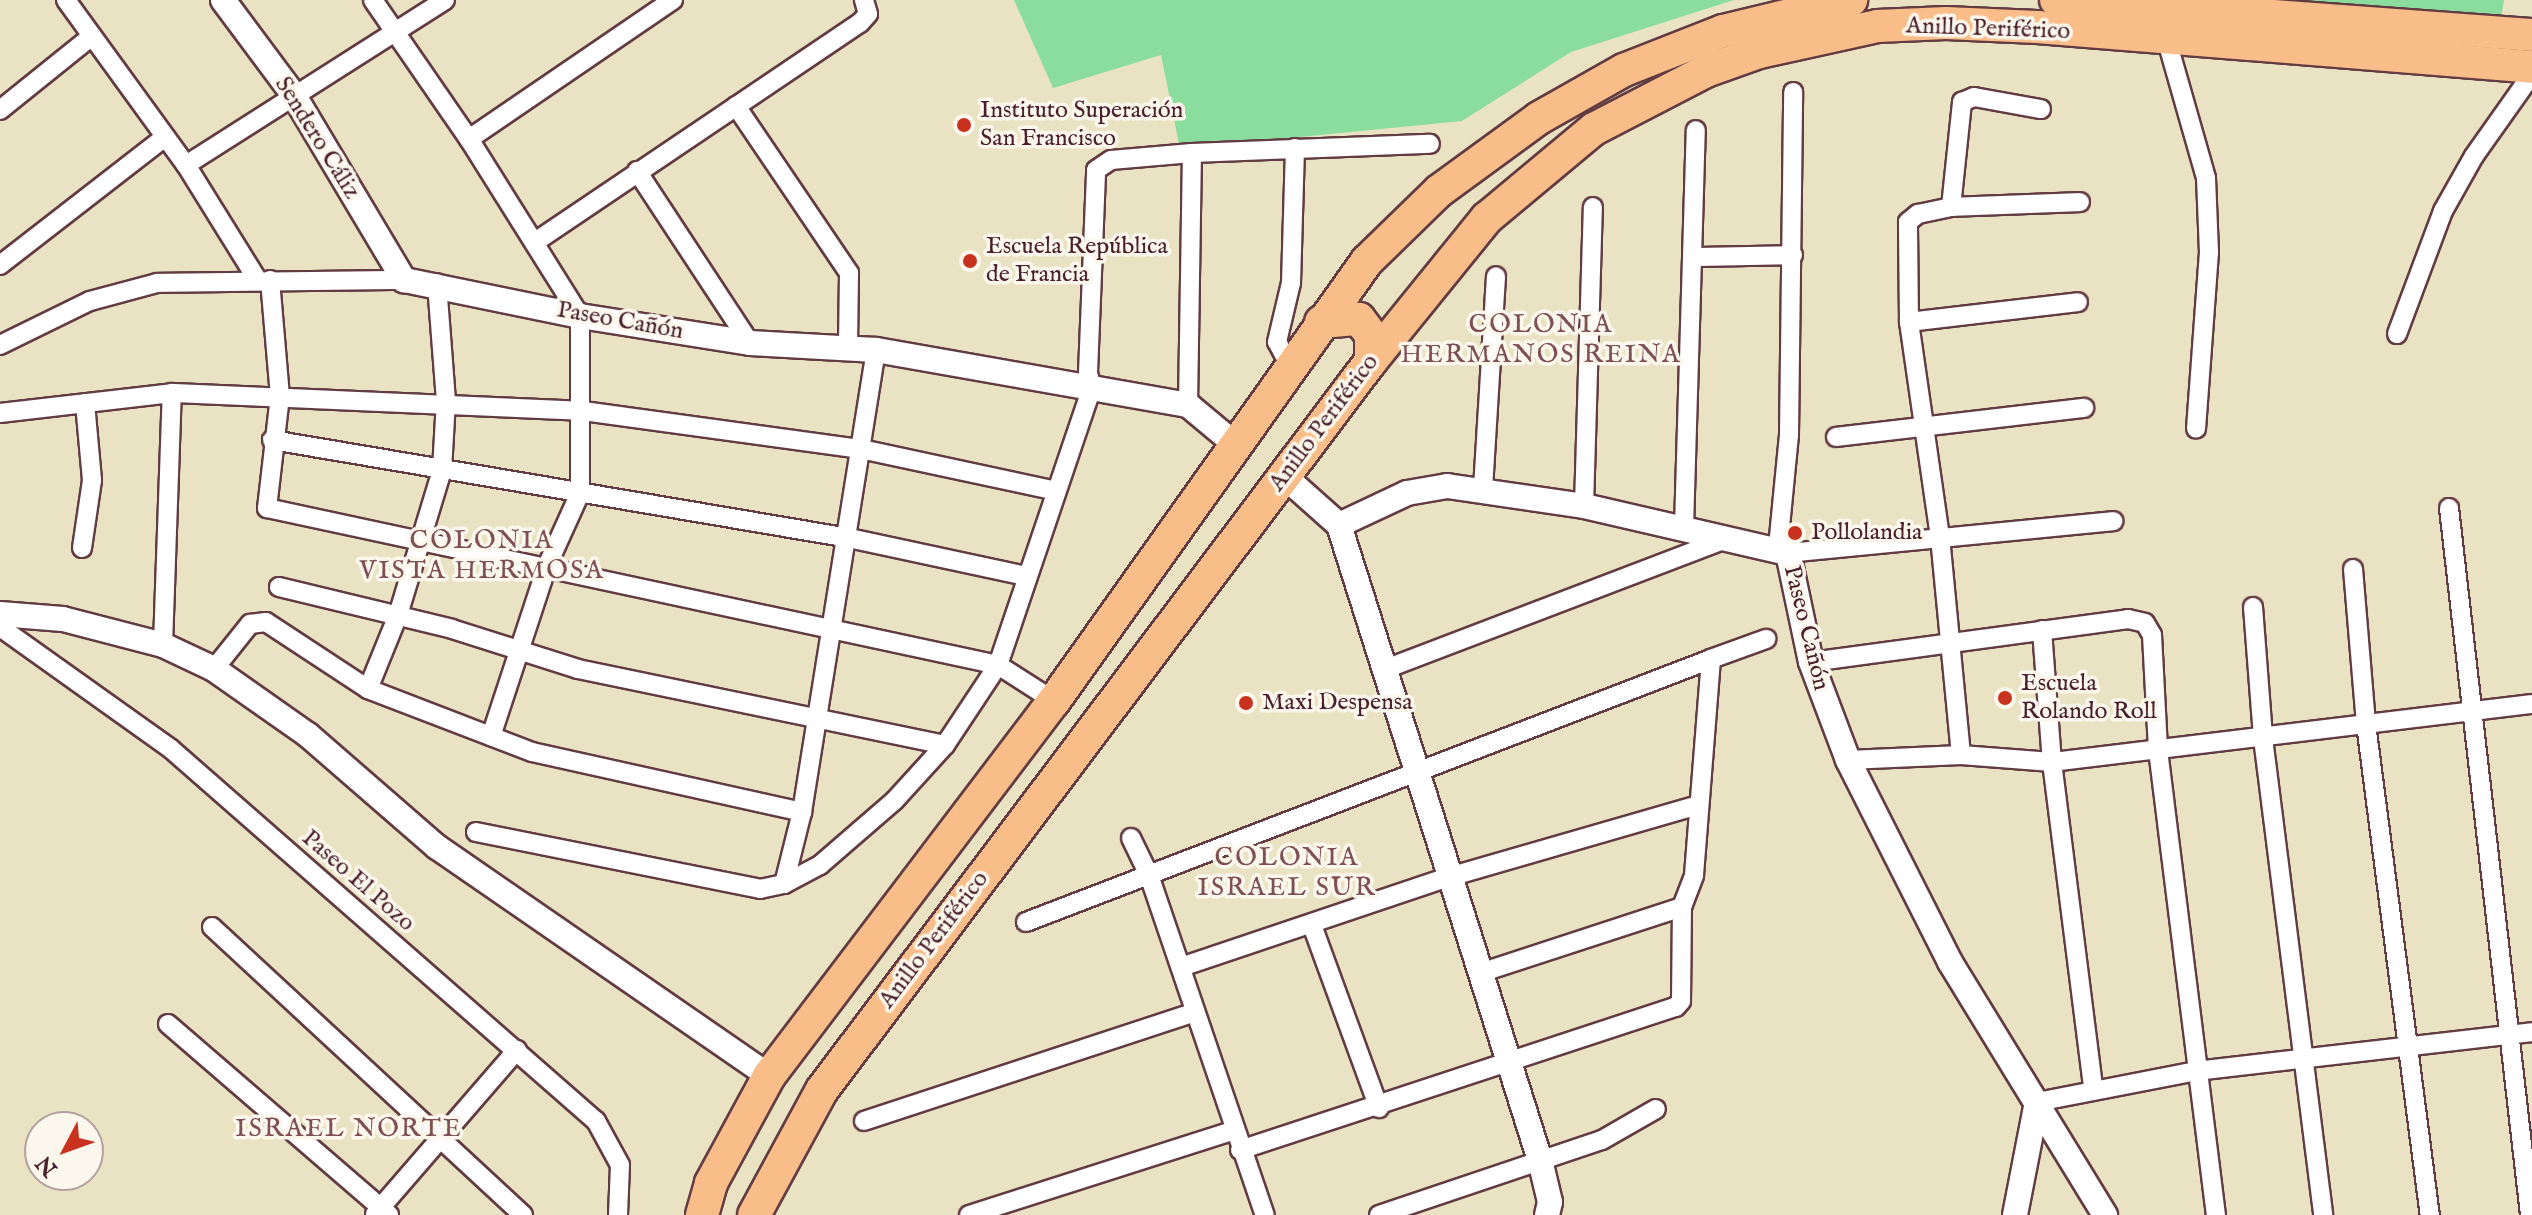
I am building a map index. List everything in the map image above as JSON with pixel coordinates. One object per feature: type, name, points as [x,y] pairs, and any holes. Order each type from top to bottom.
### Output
[{"type":"highway","points":[[702,1215],[711,1183],[769,1076],[974,802],[1054,701],[1367,261],[1439,191],[1539,118],[1624,70],[1688,44],[1768,18],[1851,0]]},
{"type":"highway","name":"Anillo Periférico","points":[[2056,0],[2532,35]]},
{"type":"highway","name":"Anillo Periférico","points":[[754,1215],[822,1090],[1371,361],[1448,263],[1528,181],[1594,129],[1706,71],[1759,52],[1877,26],[2007,26],[2167,41],[2532,67]]},
{"type":"highway","points":[[1321,322],[1359,319],[1371,335],[1371,361]]},
{"type":"highway","points":[[974,802],[977,828],[988,836],[1013,835]]},
{"type":"street","points":[[66,0],[186,165],[264,280],[280,396],[272,440],[267,508],[829,626],[998,665],[1054,701]]},
{"type":"street","name":"Sendero Cáliz","points":[[223,0],[293,94],[404,280]]},
{"type":"street","points":[[373,0],[469,139],[580,316],[583,411],[580,493],[547,566],[491,736]]},
{"type":"street","points":[[186,165],[393,30],[445,0]]},
{"type":"street","points":[[469,139],[673,0]]},
{"type":"street","points":[[535,242],[865,19],[868,8],[864,0]]},
{"type":"street","points":[[0,110],[92,36]]},
{"type":"street","points":[[2167,41],[2206,178],[2209,252],[2196,429]]},
{"type":"street","points":[[2397,334],[2443,211],[2474,156],[2532,74]]},
{"type":"street","points":[[1793,92],[1793,255],[1783,550],[2113,521]]},
{"type":"street","points":[[1951,207],[1962,102],[1974,97],[2041,109]]},
{"type":"street","points":[[736,106],[849,273],[848,348]]},
{"type":"street","points":[[1684,527],[1696,130]]},
{"type":"street","points":[[0,265],[165,137]]},
{"type":"street","points":[[476,832],[732,886],[760,889],[784,884],[820,865],[895,800],[945,745],[998,665],[1053,490],[1092,388],[1088,373],[1096,170],[1111,160],[1192,153],[1430,144]]},
{"type":"street","points":[[1290,366],[1277,342],[1291,283],[1295,148]]},
{"type":"street","points":[[1188,405],[1192,153]]},
{"type":"street","points":[[637,171],[750,343]]},
{"type":"street","points":[[1961,755],[1940,537],[1921,427],[1909,322],[1908,222],[1918,214],[1951,207],[2080,202]]},
{"type":"street","points":[[1584,506],[1593,207]]},
{"type":"street","points":[[1693,257],[1793,255]]},
{"type":"street","points":[[1483,489],[1496,276]]},
{"type":"street","name":"Paseo Cañón","points":[[0,345],[90,301],[157,283],[404,280],[437,283],[580,316],[750,343],[876,350],[1188,405],[1236,445]]},
{"type":"street","points":[[368,689],[398,615],[442,470],[446,401],[437,283]]},
{"type":"street","points":[[1909,322],[2078,302]]},
{"type":"street","points":[[784,884],[802,812],[829,626],[849,538],[876,350]]},
{"type":"street","points":[[0,413],[172,393],[446,401],[583,411],[861,449],[1053,490]]},
{"type":"street","points":[[163,645],[172,393]]},
{"type":"street","points":[[82,548],[92,480],[85,403]]},
{"type":"street","points":[[1836,437],[2084,408]]},
{"type":"street","points":[[272,440],[849,538],[1026,576]]},
{"type":"street","points":[[1284,476],[1339,525],[1540,1160],[1550,1202],[1547,1215]]},
{"type":"street","name":"Paseo Cañón","points":[[1339,525],[1407,493],[1447,486],[1584,506],[1783,550],[1811,662],[1848,760],[1950,962],[2105,1215]]},
{"type":"street","points":[[2449,508],[2530,1215]]},
{"type":"street","points":[[1383,670],[1730,537]]},
{"type":"street","points":[[2353,569],[2366,724],[2430,1215]]},
{"type":"street","points":[[279,587],[398,615],[578,669],[741,699],[815,720],[945,745]]},
{"type":"street","points":[[2253,607],[2263,738],[2323,1215]]},
{"type":"street","points":[[0,614],[63,619],[163,645],[214,669],[308,735],[437,847],[769,1076]]},
{"type":"street","points":[[1811,662],[2128,619],[2145,623],[2152,635],[2158,750],[2216,1215]]},
{"type":"street","points":[[214,669],[250,624],[266,622],[368,689],[532,752],[802,812]]},
{"type":"street","name":"Paseo El Pozo","points":[[0,627],[171,749],[596,1121],[615,1151],[622,1180],[618,1215]]},
{"type":"street","points":[[2042,630],[2052,762],[2093,1088]]},
{"type":"street","points":[[1026,922],[1415,770],[1766,639]]},
{"type":"street","points":[[1240,1150],[1379,1108],[1508,1059],[1676,1007],[1682,907],[1694,875],[1711,659]]},
{"type":"street","points":[[1848,760],[1961,755],[2052,762],[2532,704]]},
{"type":"street","points":[[1181,967],[1449,877],[1698,805]]},
{"type":"street","points":[[1131,838],[1149,875],[1233,1131],[1265,1215]]},
{"type":"street","points":[[1480,973],[1682,907]]},
{"type":"street","points":[[1312,925],[1379,1108]]},
{"type":"street","points":[[212,927],[523,1215]]},
{"type":"street","points":[[864,1121],[1195,1012]]},
{"type":"street","points":[[168,1024],[381,1212],[517,1050]]},
{"type":"street","points":[[2015,1215],[2037,1102],[2093,1088],[2196,1071],[2303,1061],[2408,1045],[2532,1032]]},
{"type":"street","points":[[1379,1215],[1602,1140],[1656,1109]]},
{"type":"street","points":[[969,1215],[1233,1131]]},
{"type":"green space","points":[[1014,0],[1734,0],[1571,52],[1462,121],[1180,149],[1161,55],[1053,88]]},
{"type":"green space","points":[[2234,0],[2504,0],[2500,24]]},
{"type":"place","name":"Instituto Superación San Francisco","points":[[964,125]]},
{"type":"place","name":"Escuela República de Francia","points":[[970,261]]},
{"type":"place","name":"Pollolandia","points":[[1795,533]]},
{"type":"place","name":"Escuela Rolando Roll","points":[[2005,698]]},
{"type":"place","name":"Maxi Despensa","points":[[1246,703]]},
{"type":"district","name":"COLONIA HERMANOS REINA","points":[[1541,340]]},
{"type":"district","name":"COLONIA VISTA HERMOSA","points":[[482,556]]},
{"type":"district","name":"COLONIA ISRAEL SUR","points":[[1287,873]]},
{"type":"district","name":"ISRAEL NORTE","points":[[349,1129]]}]
